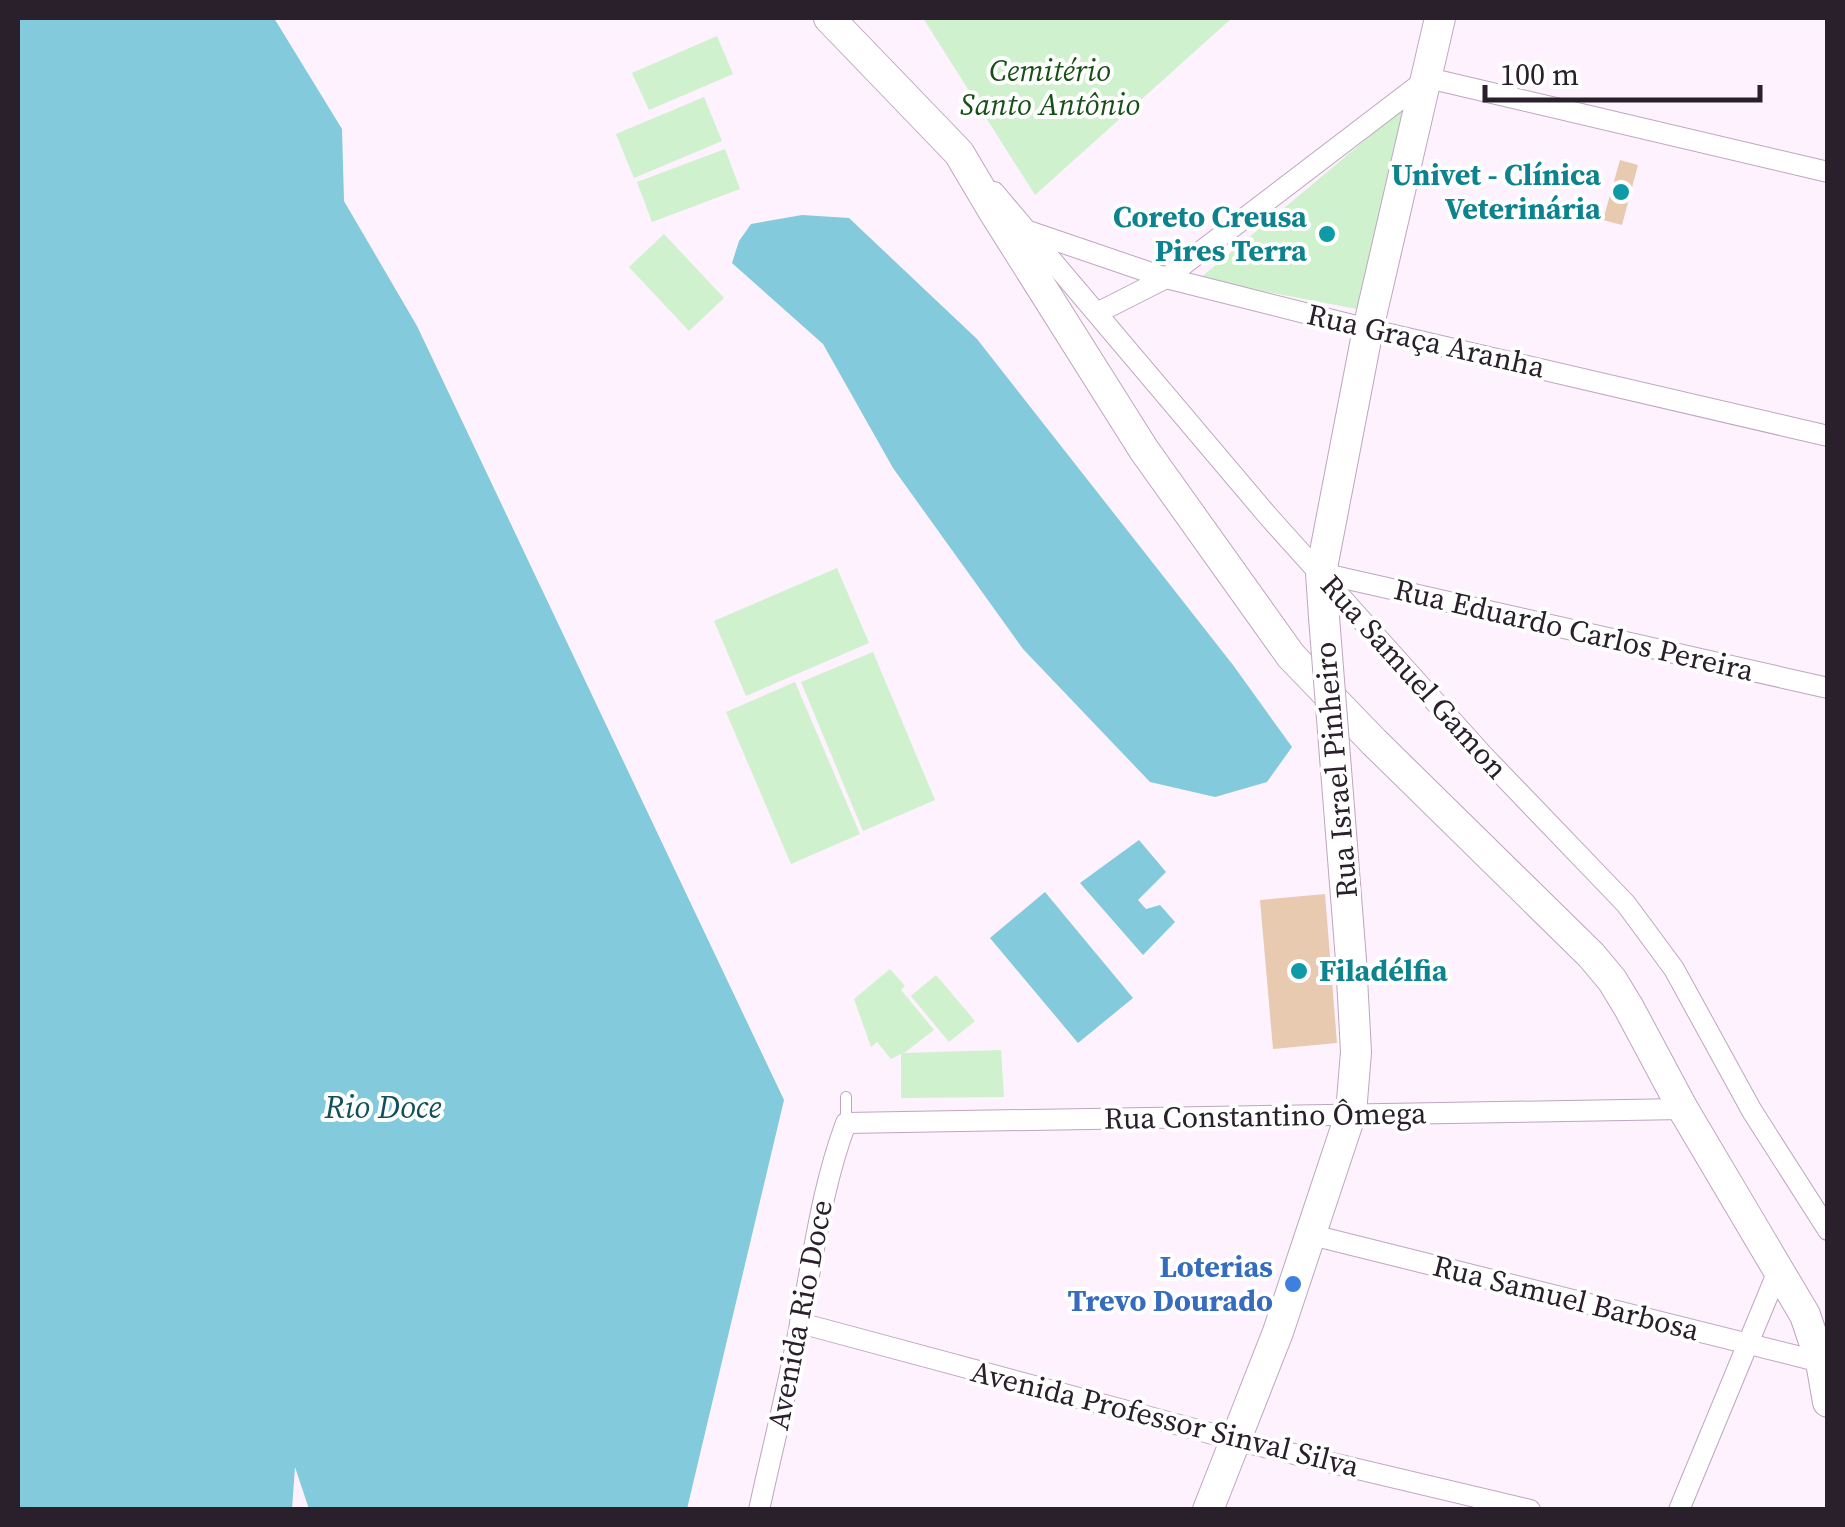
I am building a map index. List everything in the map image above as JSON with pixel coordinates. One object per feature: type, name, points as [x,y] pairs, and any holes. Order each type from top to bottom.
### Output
[{"type":"street","points":[[829,18],[960,152],[1144,450],[1292,656],[1612,980],[1683,1110],[1805,1314],[1828,1402]]},
{"type":"street","name":"Rua Israel Pinheiro","points":[[1208,1510],[1278,1332],[1351,1113],[1356,1052],[1352,960],[1321,573],[1368,329],[1440,18]]},
{"type":"street","points":[[1097,313],[1166,278],[1428,78],[1828,172]]},
{"type":"street","name":"Rua Samuel Gamon","points":[[960,152],[1268,516],[1482,754],[1626,904],[1674,969],[1752,1111],[1828,1230]]},
{"type":"street","name":"Rua Graça Aranha","points":[[1028,231],[1166,278],[1828,436]]},
{"type":"street","name":"Rua Eduardo Carlos Pereira","points":[[1321,573],[1828,688]]},
{"type":"street","name":"Rua Constantino Ômega","points":[[846,1123],[1683,1110]]},
{"type":"street","name":"Avenida Rio Doce","points":[[759,1510],[823,1196],[846,1123]]},
{"type":"street","name":"Rua Samuel Barbosa","points":[[1312,1235],[1820,1362]]},
{"type":"street","points":[[1679,1510],[1778,1270]]},
{"type":"street","name":"Avenida Professor Sinval Silva","points":[[800,1323],[1235,1440],[1530,1510]]},
{"type":"lane","points":[[846,1097],[846,1123]]},
{"type":"green space","name":"Cemitério Santo Antônio","points":[[923,18],[1232,18],[1035,195]]},
{"type":"green space","points":[[717,36],[733,74],[649,110],[632,73]]},
{"type":"green space","points":[[704,97],[722,141],[634,178],[616,134]]},
{"type":"green space","points":[[1406,106],[1357,309],[1199,279]]},
{"type":"green space","points":[[725,149],[740,189],[652,222],[637,182]]},
{"type":"green space","points":[[664,234],[724,298],[689,331],[629,267]]},
{"type":"green space","points":[[837,568],[869,643],[746,696],[714,621]]},
{"type":"green space","points":[[873,652],[935,800],[863,831],[801,682]]},
{"type":"green space","points":[[795,682],[860,834],[791,864],[726,712]]},
{"type":"green space","points":[[890,969],[905,986],[901,990],[934,1030],[904,1053],[1001,1050],[1004,1097],[901,1098],[901,1054],[891,1059],[877,1042],[871,1047],[854,999]]},
{"type":"green space","points":[[936,975],[975,1021],[949,1042],[911,996]]},
{"type":"water","name":"Rio Doce","points":[[18,18],[274,18],[342,129],[344,201],[417,326],[784,1100],[687,1509],[309,1509],[295,1467],[292,1509],[18,1509]]},
{"type":"water","points":[[802,215],[849,218],[977,339],[1233,665],[1292,747],[1267,782],[1215,797],[1150,782],[1023,649],[893,468],[823,344],[732,263],[739,241],[751,224]]},
{"type":"water","points":[[1139,840],[1166,872],[1138,900],[1146,909],[1160,905],[1175,922],[1143,955],[1080,883]]},
{"type":"water","points":[[1045,892],[1133,998],[1078,1043],[990,938]]},
{"type":"building","name":"Univet - Clínica Veterinária","points":[[1620,160],[1638,165],[1622,225],[1603,220]]},
{"type":"building","name":"Filadélfia","points":[[1325,894],[1337,1043],[1273,1049],[1260,900]]},
{"type":"place","name":"Univet - Clínica Veterinária","points":[[1621,192]]},
{"type":"place","name":"Coreto Creusa Pires Terra","points":[[1327,234]]},
{"type":"place","name":"Filadélfia","points":[[1299,971]]},
{"type":"place","name":"Loterias Trevo Dourado","points":[[1293,1284]]}]
